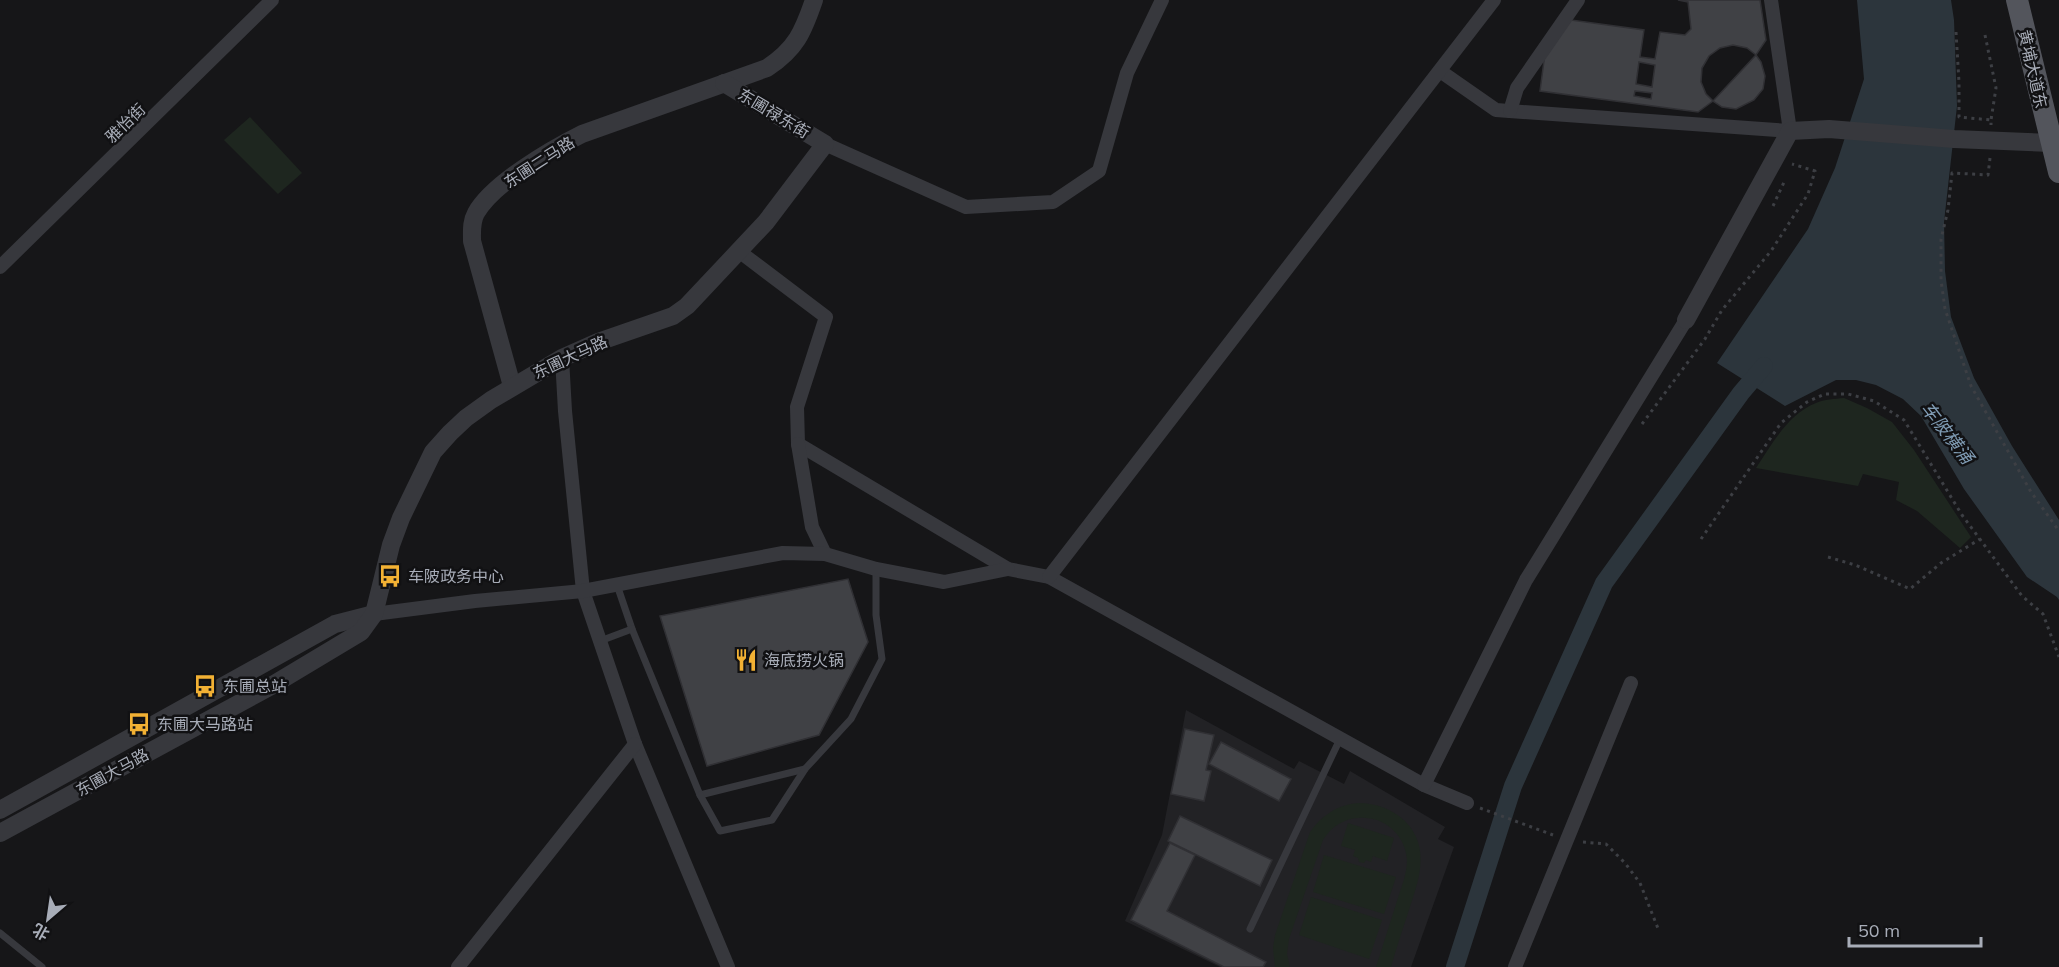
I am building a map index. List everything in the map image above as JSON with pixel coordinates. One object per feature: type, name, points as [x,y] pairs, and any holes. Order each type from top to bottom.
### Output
[{"type":"main road","name":"黄埔大道东","points":[[2017,0],[2059,172]]},
{"type":"street","name":"雅怡街","points":[[0,267],[272,0]]},
{"type":"street","name":"东圃二马路","points":[[512,386],[472,241],[475,215],[484,201],[558,146],[582,134],[767,68],[784,57],[803,29],[814,0]]},
{"type":"street","points":[[825,144],[966,207],[1053,202],[1099,171],[1127,73],[1162,0]]},
{"type":"street","points":[[1049,577],[1494,0]]},
{"type":"street","points":[[1510,111],[1516,88],[1578,0]]},
{"type":"street","points":[[1424,785],[1526,580],[1686,320],[1790,131],[1771,0]]},
{"type":"street","points":[[1440,71],[1496,110],[1790,131],[1829,129],[1954,139],[2051,143]]},
{"type":"street","name":"东圃禄东街","points":[[724,83],[825,144]]},
{"type":"street","name":"东圃大马路","points":[[3,826],[344,644],[361,632],[374,614],[391,545],[401,518],[433,452],[466,418],[512,386],[562,358],[598,342],[673,316],[687,306],[766,222],[825,144]]},
{"type":"street","points":[[740,252],[826,317],[797,407],[798,444],[812,527],[825,554]]},
{"type":"street","points":[[562,358],[583,591],[635,744],[728,967]]},
{"type":"street","points":[[798,444],[1008,569],[1049,577],[1424,785],[1467,803]]},
{"type":"street","points":[[374,614],[475,601],[583,591],[783,553],[825,554],[876,569],[944,582],[1008,569]]},
{"type":"street","name":"东圃大马路","points":[[0,810],[328,628],[348,620],[374,614]]},
{"type":"street","points":[[1515,967],[1631,683]]},
{"type":"street","points":[[458,967],[635,744]]},
{"type":"lane","points":[[617,585],[632,629],[700,795],[720,831],[772,820],[805,769],[851,719],[882,659],[876,615],[876,569]]},
{"type":"lane","points":[[600,641],[632,629]]},
{"type":"lane","points":[[1250,929],[1340,739]]},
{"type":"lane","points":[[700,795],[805,769]]},
{"type":"lane","points":[[0,933],[42,967]]},
{"type":"path","points":[[1956,32],[1959,117],[1991,120]]},
{"type":"path","points":[[1985,35],[1996,88],[1991,120],[1988,176],[1952,173],[1948,210],[1941,239],[1941,280],[1945,309],[1971,386],[2031,492],[2059,531]]},
{"type":"path","points":[[1773,206],[1785,180],[1792,156]]},
{"type":"path","points":[[1626,417],[1641,426],[1705,339],[1722,310],[1771,251],[1808,194],[1815,171],[1790,163]]},
{"type":"path","points":[[1701,538],[1781,423],[1807,402],[1825,394],[1848,394],[1874,401],[1904,420],[1962,515],[2022,596],[2043,614],[2059,657]]},
{"type":"path","points":[[1827,556],[1855,564],[1910,589],[1941,563],[1980,539]]},
{"type":"path","points":[[1467,803],[1547,833],[1580,842],[1606,844],[1625,863],[1640,883],[1659,931]]},
{"type":"shaded area","points":[[250,117],[302,173],[278,194],[224,140]]},
{"type":"shaded area","points":[[1844,398],[1892,422],[1914,450],[1971,537],[1960,548],[1917,511],[1896,500],[1899,482],[1863,474],[1858,486],[1756,468],[1797,414],[1819,402]]},
{"type":"shaded area","points":[[1186,710],[1294,769],[1299,761],[1344,784],[1350,771],[1445,827],[1438,839],[1454,847],[1411,967],[1220,967],[1125,921],[1162,835]]},
{"type":"shaded area","points":[[1358,803],[1371,804],[1395,813],[1405,821],[1418,843],[1419,878],[1391,967],[1376,967],[1405,876],[1406,852],[1399,837],[1382,822],[1374,819],[1353,818],[1331,830],[1323,840],[1289,939],[1287,954],[1290,967],[1275,967],[1273,948],[1275,935],[1310,832],[1331,812],[1343,806]]},
{"type":"shaded area","points":[[1348,823],[1394,838],[1387,861],[1373,856],[1371,862],[1366,860],[1364,863],[1359,862],[1358,858],[1353,856],[1355,850],[1341,846]]},
{"type":"shaded area","points":[[1324,855],[1396,877],[1384,914],[1313,892]]},
{"type":"shaded area","points":[[1311,897],[1382,920],[1369,959],[1299,935]]},
{"type":"water","name":"车陂横涌","points":[[1857,0],[1951,0],[1954,20],[1957,106],[1944,222],[1945,271],[1951,317],[1974,378],[2012,446],[2059,520],[2059,600],[2027,577],[1964,489],[1921,416],[1903,399],[1876,385],[1856,380],[1836,380],[1785,406],[1717,363],[1808,229],[1835,168],[1864,79]]},
{"type":"building","points":[[1678,0],[1760,0],[1766,40],[1756,55],[1747,48],[1733,45],[1720,48],[1709,56],[1702,68],[1701,82],[1706,94],[1713,101],[1698,112],[1540,91],[1545,53],[1571,20],[1644,30],[1640,57],[1655,59],[1660,32],[1685,35],[1691,29],[1688,2]],"holes":[[[1639,62],[1655,65],[1652,87],[1636,84]],[[1635,91],[1652,93],[1651,99],[1634,96]]]},
{"type":"building","points":[[1756,55],[1761,62],[1765,76],[1763,89],[1754,100],[1736,109],[1722,107],[1713,101]]},
{"type":"building","points":[[848,579],[868,642],[819,735],[707,766],[660,616]]},
{"type":"building","points":[[1185,729],[1214,735],[1206,770],[1211,771],[1204,801],[1171,794]]},
{"type":"building","points":[[1221,742],[1291,779],[1279,801],[1209,764]]},
{"type":"building","points":[[1180,816],[1272,860],[1260,886],[1168,841]]},
{"type":"building","points":[[1170,843],[1195,855],[1167,911],[1266,962],[1263,967],[1224,967],[1131,920]]},
{"type":"waterway","points":[[1455,967],[1513,786],[1604,583],[1741,393],[1764,366]]},
{"type":"place","name":"车陂政务中心","points":[[390,576]]},
{"type":"place","name":"海底捞火锅","points":[[746,660]]},
{"type":"place","name":"东圃总站","points":[[205,686]]},
{"type":"place","name":"东圃大马路站","points":[[139,724]]}]
